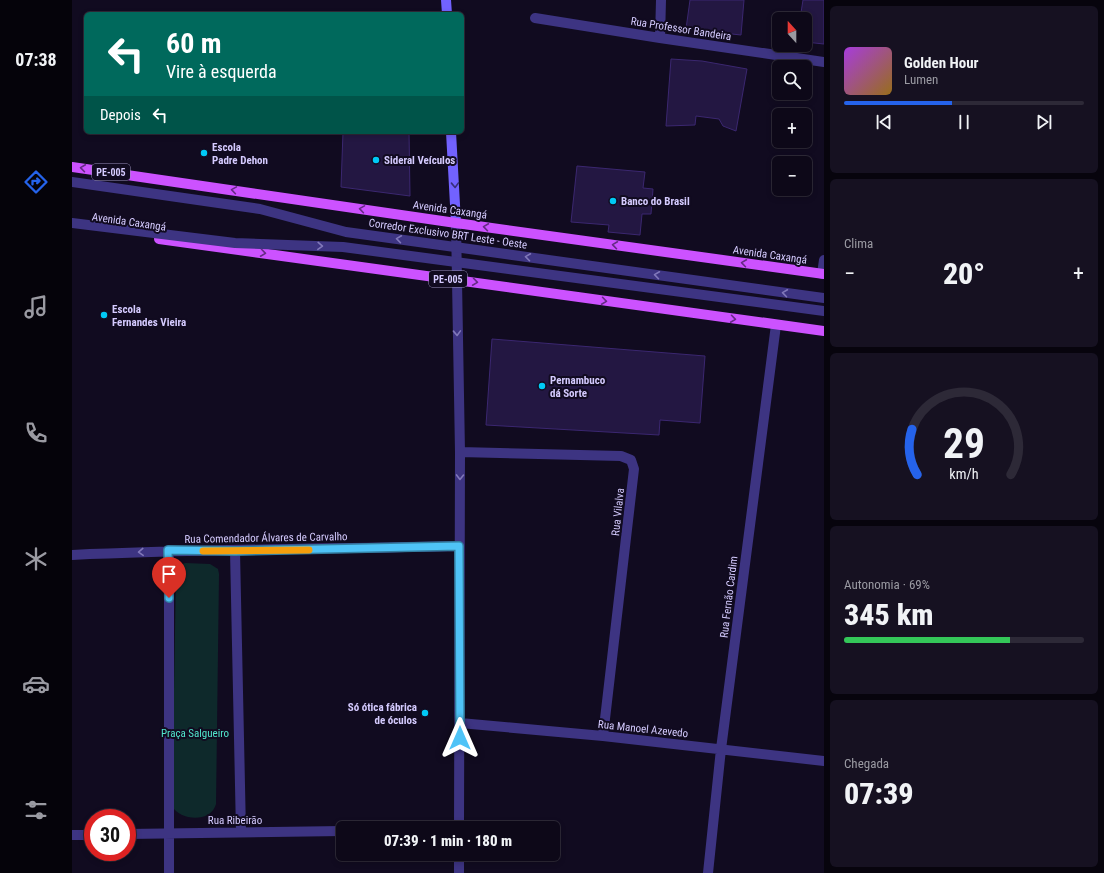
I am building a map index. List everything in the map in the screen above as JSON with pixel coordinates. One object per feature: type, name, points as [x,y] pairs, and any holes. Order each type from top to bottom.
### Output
[{"type":"main road","name":"Avenida Caxangá","points":[[72,167],[456,223],[823,274]]},
{"type":"main road","name":"Avenida Caxangá","points":[[72,226],[824,331]]},
{"type":"street","points":[[446,0],[447,12]]},
{"type":"street","points":[[660,38],[662,0]]},
{"type":"street","name":"Rua Professor Bandeira","points":[[535,18],[824,62]]},
{"type":"street","points":[[451,134],[458,280],[456,306],[460,452],[459,821]]},
{"type":"street","name":"Corredor Exclusivo BRT Leste - Oeste","points":[[72,182],[260,209],[346,232],[824,298]]},
{"type":"street","points":[[72,223],[235,243],[343,247],[824,310]]},
{"type":"street","points":[[823,274],[824,260]]},
{"type":"street","name":"Rua Fernão Cardim","points":[[708,873],[721,749],[776,325]]},
{"type":"street","name":"Rua Vilalva","points":[[460,452],[621,456],[631,460],[634,469],[634,476],[603,736]]},
{"type":"street","name":"Rua Comendador Álvares de Carvalho","points":[[72,555],[168,550],[235,551],[459,546]]},
{"type":"street","points":[[168,550],[169,873]]},
{"type":"street","points":[[235,551],[241,832]]},
{"type":"street","name":"Rua Manoel Azevedo","points":[[460,723],[603,736],[824,761]]},
{"type":"street","name":"Rua Ribeirão","points":[[136,834],[336,831]]},
{"type":"street","points":[[72,835],[84,835]]},
{"type":"street","points":[[459,861],[459,873]]},
{"type":"green space","name":"Praça Salgueiro","points":[[185,563],[210,564],[218,569],[219,574],[216,804],[213,810],[208,814],[195,818],[182,815],[172,806],[176,573],[178,566]]},
{"type":"building","points":[[690,0],[744,0],[741,35],[686,29]]},
{"type":"building","points":[[803,0],[824,0],[824,44],[812,43],[812,12],[801,12]]},
{"type":"building","points":[[671,59],[702,61],[747,69],[736,131],[723,126],[719,119],[696,116],[695,125],[666,126]]},
{"type":"building","name":"Sideral Veículos","points":[[343,134],[409,134],[410,196],[341,187]]},
{"type":"building","name":"Banco do Brasil","points":[[577,166],[645,172],[643,188],[653,189],[651,214],[642,214],[640,235],[608,232],[609,225],[571,222]]},
{"type":"building","points":[[492,339],[705,356],[700,423],[660,420],[659,435],[486,425]]},
{"type":"slow traffic","points":[[203,551],[309,550]]},
{"type":"place","name":"Escola Padre Dehon","points":[[204,153]]},
{"type":"place","name":"Sideral Veículos","points":[[376,160]]},
{"type":"place","name":"Banco do Brasil","points":[[613,201]]},
{"type":"place","name":"Escola Fernandes Vieira","points":[[104,315]]},
{"type":"place","name":"Pernambuco dá Sorte","points":[[542,386]]},
{"type":"place","name":"Só ótica fábrica de óculos","points":[[425,713]]},
{"type":"route","points":[[169,598],[168,550],[235,551],[459,546],[460,738]]}]
